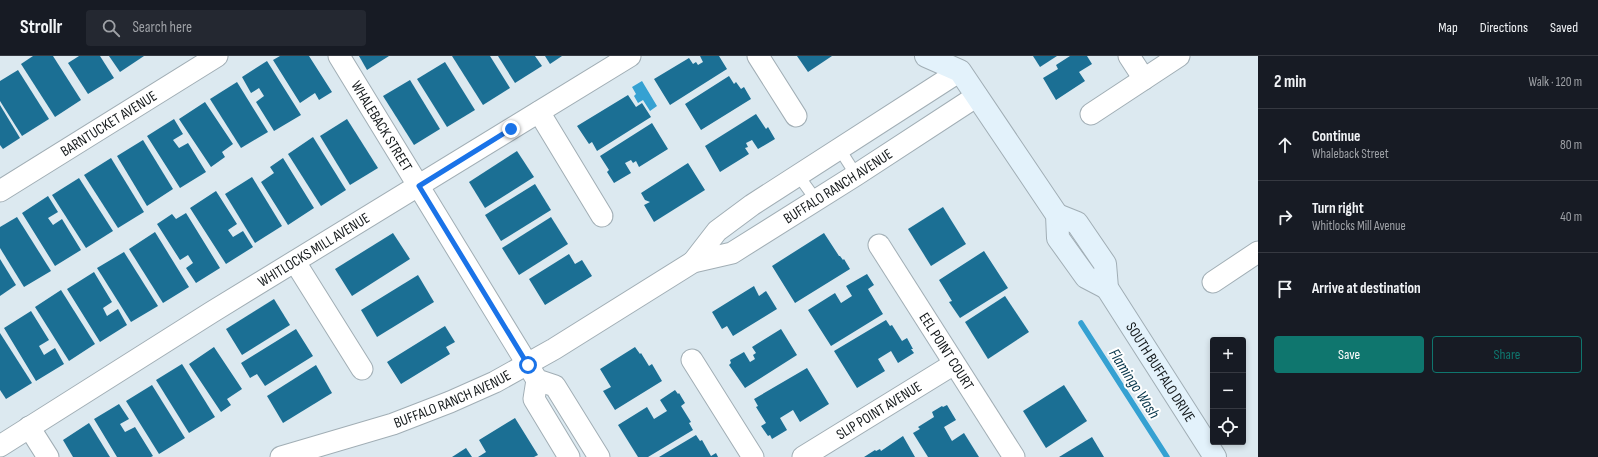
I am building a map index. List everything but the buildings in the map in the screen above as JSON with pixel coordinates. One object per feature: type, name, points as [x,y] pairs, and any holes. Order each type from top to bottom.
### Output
[{"type":"main road","points":[[926,56],[959,64]]},
{"type":"main road","name":"SOUTH BUFFALO DRIVE","points":[[959,64],[977,96],[1058,215],[1058,238],[1086,277],[1107,288],[1215,457]]},
{"type":"street","name":"BARNTUCKET AVENUE","points":[[0,191],[217,56]]},
{"type":"street","name":"WHALEBACK STREET","points":[[339,56],[533,372]]},
{"type":"street","name":"WHITLOCKS MILL AVENUE","points":[[0,446],[630,56]]},
{"type":"street","points":[[758,56],[796,116]]},
{"type":"street","points":[[1129,56],[1144,79]]},
{"type":"street","points":[[1091,114],[1179,56]]},
{"type":"street","name":"BUFFALO RANCH AVENUE","points":[[281,457],[360,434],[425,412],[495,382],[533,372],[693,262],[717,231],[752,205],[839,148],[959,64]]},
{"type":"street","name":"BUFFALO RANCH AVENUE","points":[[693,262],[732,253],[856,175],[977,96]]},
{"type":"street","points":[[539,112],[602,216]]},
{"type":"street","name":"EEL POINT COURT","points":[[879,245],[1014,457]]},
{"type":"street","points":[[1212,282],[1258,252]]},
{"type":"street","points":[[295,262],[362,369]]},
{"type":"street","points":[[692,360],[752,457]]},
{"type":"street","name":"SLIP POINT AVENUE","points":[[803,457],[954,364]]},
{"type":"street","points":[[533,372],[534,399],[569,457]]},
{"type":"street","points":[[533,372],[555,386],[599,457]]},
{"type":"street","points":[[29,427],[48,457]]},
{"type":"lane","points":[[839,148],[856,175]]},
{"type":"lane","points":[[798,175],[816,200]]},
{"type":"water","points":[[642,81],[657,106],[650,111],[643,100],[638,103],[634,96],[636,94],[632,87]]},
{"type":"waterway","name":"Flamingo Wash","points":[[1081,323],[1167,457]]},
{"type":"route","points":[[511,129],[419,186],[528,365]]}]
